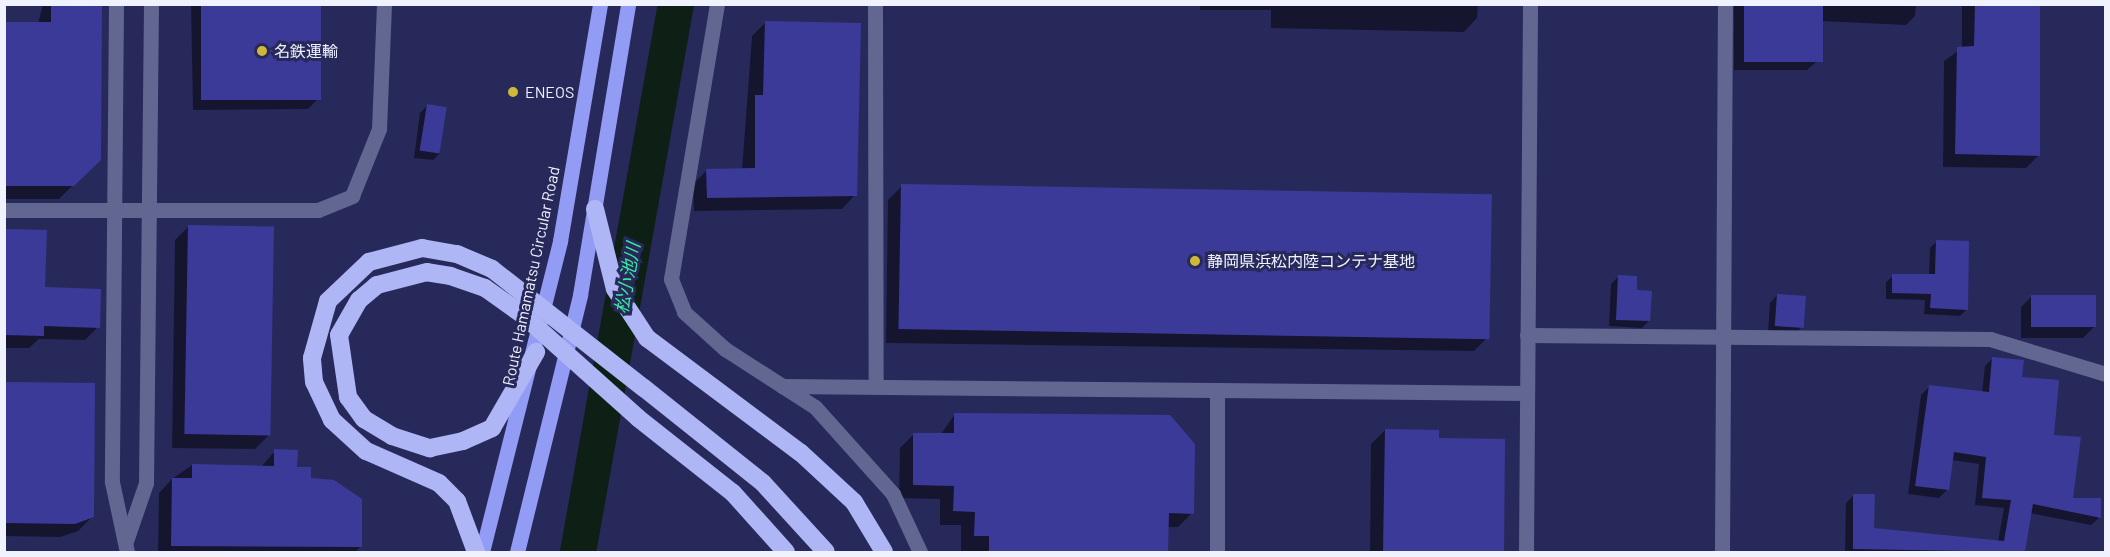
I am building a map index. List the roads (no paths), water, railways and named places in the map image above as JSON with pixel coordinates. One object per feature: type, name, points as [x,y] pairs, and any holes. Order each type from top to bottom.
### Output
[{"type":"highway","points":[[595,209],[604,257],[615,290],[647,338],[801,453],[854,502],[884,552]]},
{"type":"highway","points":[[476,552],[457,501],[439,483],[366,451],[332,420],[314,382],[312,358],[328,301],[369,262],[422,248],[457,254],[492,269],[763,483],[826,552]]},
{"type":"highway","points":[[536,352],[492,428],[463,441],[430,448],[364,419],[348,397],[339,358],[339,335],[359,300],[401,277],[451,276],[485,288],[523,315],[638,418],[733,493],[786,552]]},
{"type":"main road","name":"Route Hamamatsu Circular Road","points":[[482,552],[536,352],[600,4]]},
{"type":"main road","points":[[517,552],[561,385],[595,209],[628,4]]},
{"type":"street","points":[[116,4],[112,482],[126,548]]},
{"type":"street","points":[[126,548],[146,483],[151,4]]},
{"type":"street","points":[[4,210],[149,212],[318,210],[352,196],[379,129],[384,4]]},
{"type":"street","points":[[717,4],[671,279],[684,312],[725,349],[814,407],[893,494],[920,552]]},
{"type":"street","points":[[874,4],[876,387]]},
{"type":"street","points":[[1526,552],[1530,4]]},
{"type":"street","points":[[1722,552],[1725,4]]},
{"type":"street","points":[[1527,335],[1990,339],[2106,374]]},
{"type":"street","points":[[782,386],[1527,393]]},
{"type":"street","points":[[1217,390],[1217,552]]},
{"type":"waterway","name":"松小池川","points":[[578,552],[676,4]]},
{"type":"place","name":"名鉄運輸","points":[[262,51]]},
{"type":"place","name":"ENEOS","points":[[513,92]]},
{"type":"place","name":"静岡県浜松内陸コンテナ基地","points":[[1195,261]]}]
